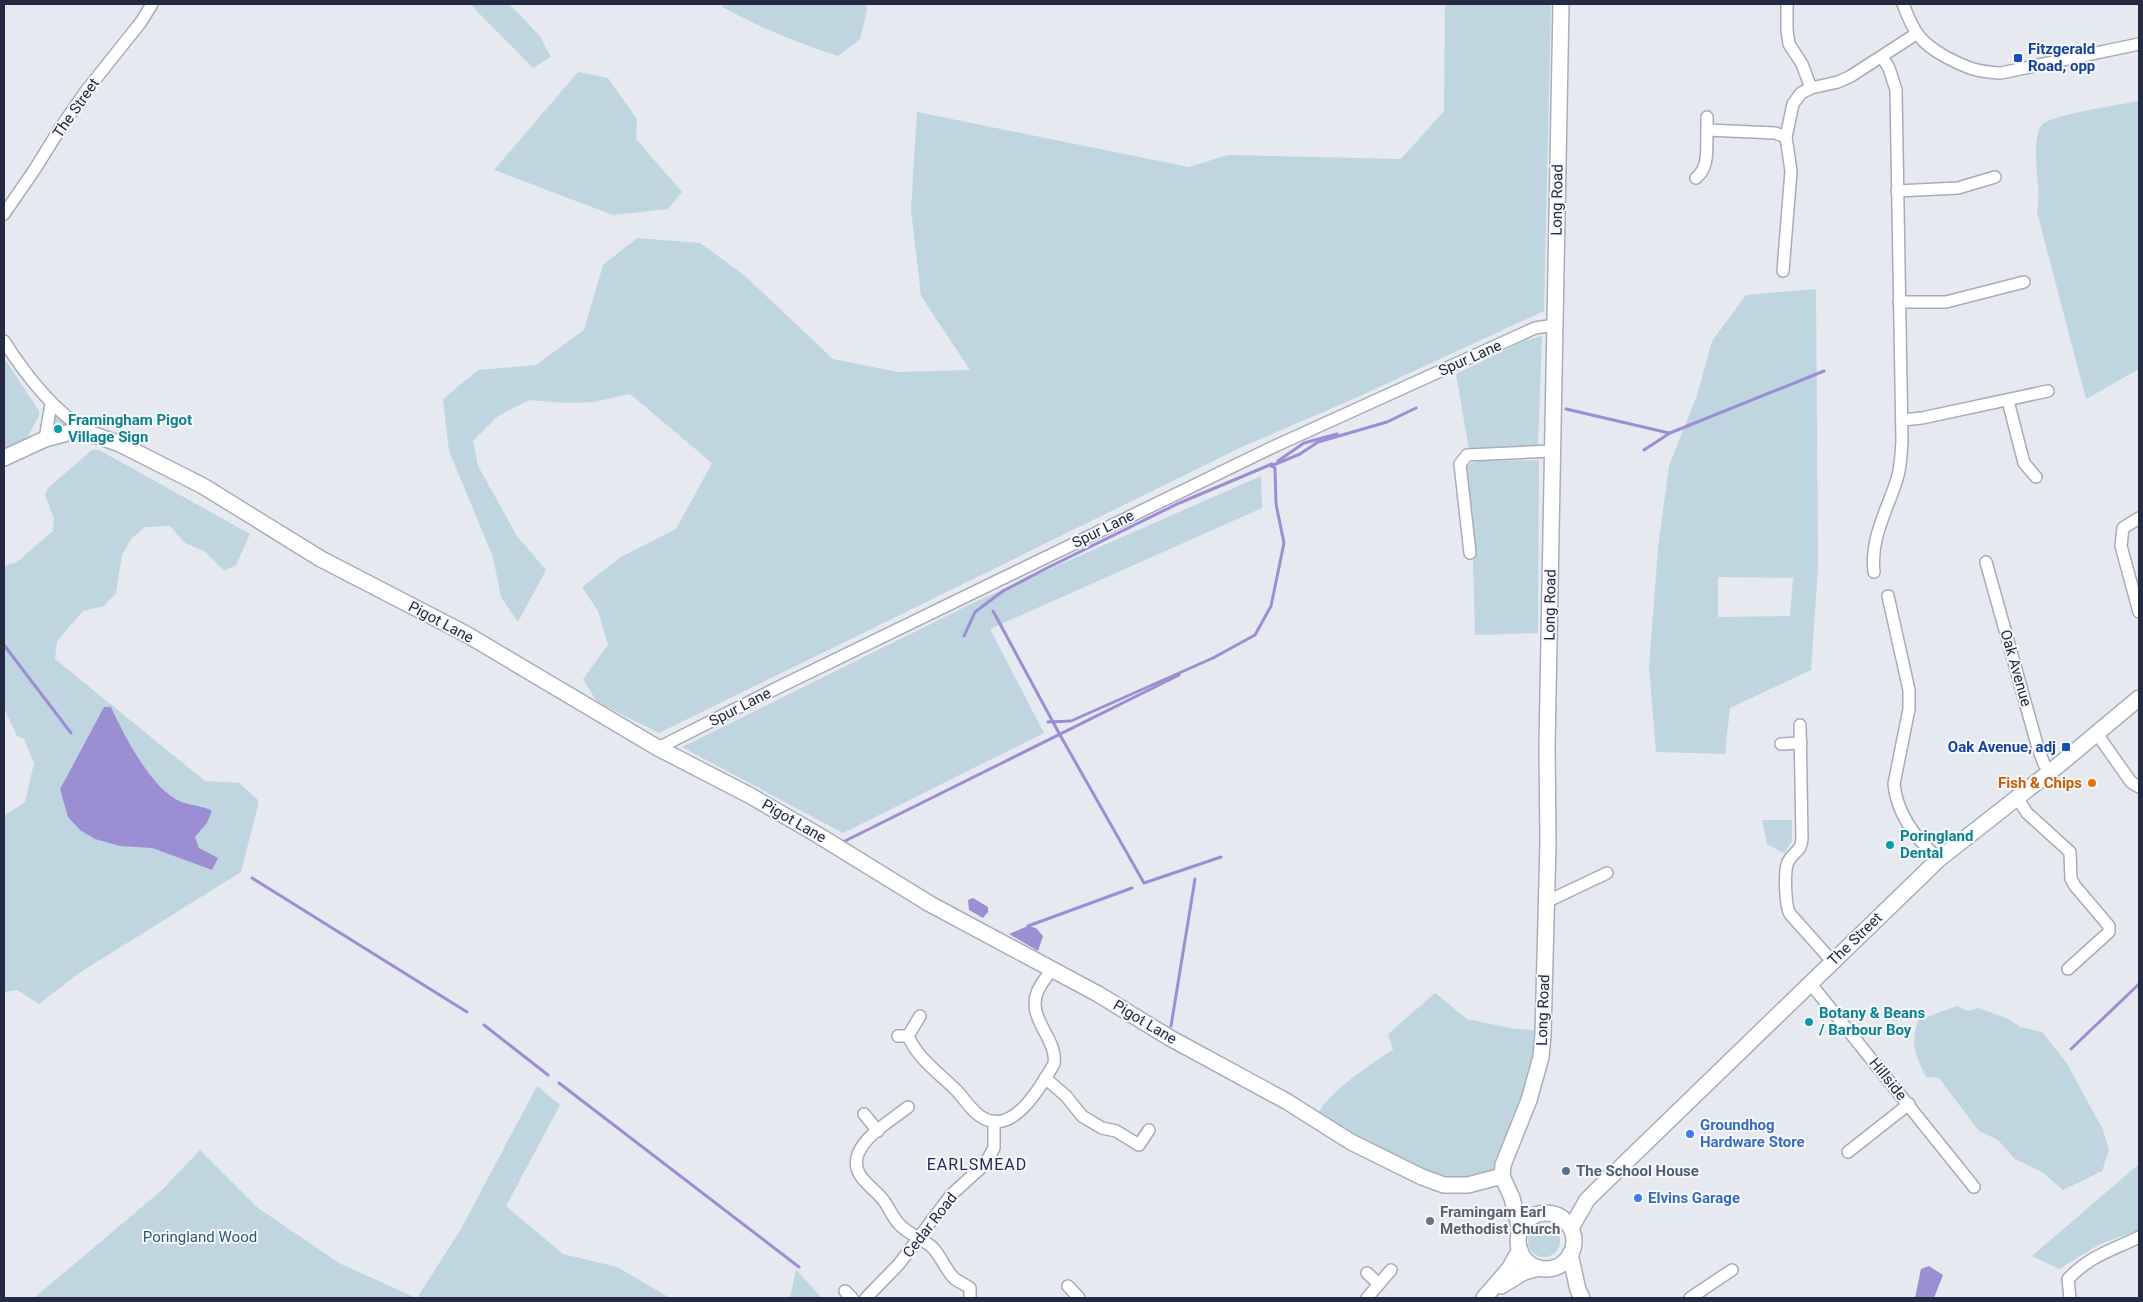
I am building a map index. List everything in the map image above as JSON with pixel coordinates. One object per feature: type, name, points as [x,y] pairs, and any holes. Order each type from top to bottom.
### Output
[{"type":"street","name":"The Street","points":[[4,214],[35,170],[60,127],[141,22],[152,4]]},
{"type":"street","name":"Long Road","points":[[1502,1176],[1506,1154],[1529,1100],[1541,1057],[1546,902],[1561,4]]},
{"type":"street","points":[[1787,4],[1786,30],[1789,44],[1802,64],[1811,88]]},
{"type":"street","points":[[1903,4],[1916,34],[1933,51],[1969,69],[1982,73],[2001,73],[2139,44]]},
{"type":"street","points":[[1783,271],[1791,171],[1786,136],[1793,104],[1801,93],[1811,88],[1838,82],[1882,57],[1916,34]]},
{"type":"street","points":[[1874,572],[1873,545],[1900,465],[1902,420],[1896,90],[1889,68],[1882,57]]},
{"type":"street","points":[[1696,178],[1703,173],[1706,164],[1707,117]]},
{"type":"street","points":[[1707,130],[1775,133],[1786,136]]},
{"type":"street","points":[[1897,191],[1958,188],[1995,177]]},
{"type":"street","points":[[1899,302],[1946,302],[2024,282]]},
{"type":"street","name":"Spur Lane","points":[[658,748],[777,688],[1273,447],[1535,328],[1555,325]]},
{"type":"street","points":[[4,341],[13,356],[51,404],[89,433]]},
{"type":"street","points":[[1902,420],[1922,418],[2008,401],[2048,391]]},
{"type":"street","points":[[2008,401],[2024,463],[2036,477]]},
{"type":"street","points":[[45,439],[51,404]]},
{"type":"street","points":[[4,458],[45,439],[75,431],[89,433]]},
{"type":"street","name":"Pigot Lane","points":[[89,433],[120,444],[203,486],[321,559],[474,639],[658,748],[749,795],[827,840],[930,904],[1052,969],[1286,1101],[1351,1142],[1422,1177],[1444,1185],[1468,1185],[1502,1176]]},
{"type":"street","points":[[1470,553],[1460,464],[1467,455],[1553,451]]},
{"type":"street","points":[[2139,518],[2123,528],[2121,546],[2139,612]]},
{"type":"street","name":"Oak Avenue","points":[[1986,562],[2038,748],[2049,771]]},
{"type":"street","points":[[1888,596],[1909,690],[1906,734],[1894,784],[1896,800],[1923,844],[1939,859]]},
{"type":"street","name":"The Street","points":[[1580,1294],[1570,1254],[1574,1240],[1571,1228],[1587,1200],[1939,859],[2016,796],[2097,734],[2139,698]]},
{"type":"street","points":[[1800,725],[1801,846],[1789,860],[1787,867],[1786,906],[1790,914],[1832,961]]},
{"type":"street","points":[[2097,734],[2131,782],[2139,787]]},
{"type":"street","points":[[1781,744],[1801,743]]},
{"type":"street","points":[[2016,796],[2027,813],[2070,852],[2071,879],[2109,926],[2109,932],[2068,969]]},
{"type":"street","points":[[1546,902],[1606,873]]},
{"type":"street","points":[[920,1016],[903,1036],[929,1066],[956,1090],[974,1110],[987,1120],[1004,1121],[1016,1115],[1027,1105],[1054,1064],[1055,1057],[1052,1046],[1037,1016],[1034,1005],[1039,987],[1052,969]]},
{"type":"street","name":"Hillside","points":[[1810,983],[1910,1104],[1974,1187]]},
{"type":"street","points":[[1045,1078],[1066,1096],[1082,1116],[1102,1128],[1116,1131],[1140,1144]]},
{"type":"street","name":"Hillside","points":[[1848,1152],[1910,1104]]},
{"type":"street","points":[[908,1107],[866,1142],[858,1154],[856,1164],[859,1175],[866,1184],[877,1192],[900,1226],[930,1246],[956,1280],[971,1289]]},
{"type":"street","points":[[864,1114],[878,1131]]},
{"type":"street","name":"Cedar Road","points":[[866,1298],[919,1240],[951,1195],[985,1164],[994,1148],[994,1121]]},
{"type":"street","points":[[1135,1156],[1149,1130]]},
{"type":"street","points":[[1502,1176],[1512,1198],[1520,1230],[1518,1240],[1520,1250],[1529,1263],[1539,1268]]},
{"type":"street","points":[[1512,1198],[1528,1208],[1564,1219],[1571,1228]]},
{"type":"street","name":"The Street","points":[[1556,1215],[1587,1200]]},
{"type":"street","points":[[1520,1230],[1526,1222],[1541,1213]]},
{"type":"street","points":[[2070,1298],[2068,1279],[2081,1266],[2102,1253],[2139,1237]]},
{"type":"street","points":[[1486,1296],[1509,1269],[1520,1250]]},
{"type":"street","points":[[1486,1296],[1524,1272],[1554,1267],[1563,1263],[1570,1254]]},
{"type":"street","points":[[1554,1267],[1580,1294]]},
{"type":"street","points":[[1367,1298],[1390,1270]]},
{"type":"street","points":[[1690,1298],[1732,1270]]},
{"type":"street","points":[[1367,1274],[1379,1284]]},
{"type":"street","points":[[1068,1286],[1079,1298]]},
{"type":"green space","points":[[470,4],[509,4],[539,35],[551,57],[533,68]]},
{"type":"green space","points":[[724,4],[865,4],[867,10],[860,39],[838,56],[764,28],[722,7]]},
{"type":"green space","points":[[1445,4],[1551,4],[1544,311],[1351,400],[1244,446],[659,733],[597,702],[583,679],[608,645],[598,611],[582,587],[621,557],[676,529],[712,463],[630,394],[594,402],[565,403],[529,400],[498,416],[473,441],[478,466],[517,536],[546,570],[518,622],[501,597],[493,557],[449,451],[443,399],[478,370],[536,365],[584,330],[603,265],[637,238],[700,243],[744,275],[833,359],[898,372],[970,370],[921,296],[911,210],[917,112],[1189,167],[1228,155],[1401,159],[1444,111]]},
{"type":"green space","points":[[578,72],[608,78],[637,119],[636,139],[682,192],[668,209],[613,215],[494,170]]},
{"type":"green space","points":[[2139,101],[2139,369],[2086,399],[2037,212],[2039,198],[2036,155],[2037,135],[2042,125],[2058,117]]},
{"type":"green space","points":[[1816,289],[1818,567],[1811,670],[1730,708],[1725,754],[1656,752],[1649,667],[1658,548],[1669,466],[1697,395],[1712,341],[1746,295]],"holes":[[[1718,577],[1793,578],[1790,616],[1718,617]]]},
{"type":"green space","points":[[1542,336],[1538,445],[1469,449],[1456,374],[1524,341]]},
{"type":"green space","points":[[4,358],[39,411],[39,416],[25,441],[4,449]]},
{"type":"green space","points":[[54,415],[71,428],[51,432]]},
{"type":"green space","points":[[92,450],[99,450],[250,534],[236,565],[224,571],[204,551],[185,543],[170,526],[145,527],[131,539],[122,555],[116,593],[104,606],[83,611],[57,641],[55,659],[205,781],[239,783],[258,800],[258,805],[241,872],[79,973],[39,1004],[17,990],[4,992],[4,816],[25,802],[34,763],[24,739],[17,736],[4,708],[4,566],[17,562],[53,531],[54,519],[45,495],[48,488]],"holes":[[[104,707],[111,707],[131,747],[157,784],[180,801],[203,806],[207,823],[195,837],[212,870],[152,848],[60,789]]]},
{"type":"green space","points":[[1539,460],[1538,633],[1475,635],[1473,559],[1466,473],[1468,465],[1477,461]]},
{"type":"green space","points":[[1261,476],[1262,508],[990,629],[1044,733],[843,833],[682,747],[977,601]]},
{"type":"green space","points":[[1762,820],[1792,820],[1792,841],[1784,853],[1767,844]]},
{"type":"green space","points":[[1435,993],[1467,1019],[1515,1029],[1538,1030],[1531,1078],[1499,1169],[1462,1178],[1434,1178],[1424,1174],[1319,1112],[1324,1104],[1341,1087],[1393,1050],[1388,1034]]},
{"type":"green space","points":[[1957,1006],[1968,1011],[1978,1008],[2009,1019],[2020,1027],[2042,1032],[2066,1062],[2103,1130],[2109,1150],[2102,1171],[2063,1190],[2042,1172],[2015,1159],[1998,1140],[1979,1131],[1939,1078],[1926,1077],[1914,1043],[1919,1020]]},
{"type":"green space","points":[[537,1086],[560,1105],[506,1206],[563,1254],[617,1267],[670,1298],[417,1298],[461,1229]]},
{"type":"green space","name":"Poringland Wood","points":[[200,1150],[258,1208],[339,1263],[416,1298],[34,1298],[162,1190]]},
{"type":"green space","points":[[2139,1164],[2139,1230],[2100,1244],[2059,1269],[2032,1256]]},
{"type":"green space","points":[[1544,1225],[1550,1226],[1555,1230],[1559,1235],[1559,1247],[1555,1252],[1550,1256],[1544,1257],[1538,1256],[1533,1252],[1529,1247],[1528,1241],[1529,1235],[1533,1230],[1538,1226]]},
{"type":"green space","points":[[796,1270],[822,1298],[790,1298]]},
{"type":"shaded area","points":[[104,707],[111,707],[140,761],[160,786],[171,796],[182,802],[212,811],[207,823],[195,837],[199,848],[218,858],[212,870],[152,848],[120,846],[95,839],[80,830],[68,817],[60,789]]},
{"type":"shaded area","points":[[973,898],[988,907],[988,912],[983,918],[969,910],[968,900]]},
{"type":"shaded area","points":[[1028,926],[1036,928],[1043,936],[1038,951],[1009,934]]},
{"type":"shaded area","points":[[1929,1266],[1943,1275],[1934,1298],[1915,1298],[1921,1269]]},
{"type":"waterway","points":[[1644,450],[1670,433],[1824,371]]},
{"type":"waterway","points":[[1048,722],[1071,721],[1213,658],[1255,635],[1271,606],[1284,543],[1276,504],[1275,468],[1271,466],[1300,454],[1318,442],[1387,422],[1416,408]]},
{"type":"waterway","points":[[1566,409],[1669,433]]},
{"type":"waterway","points":[[1278,461],[1304,443],[1337,434]]},
{"type":"waterway","points":[[964,636],[975,612],[1003,591],[1177,504],[1272,464]]},
{"type":"waterway","points":[[993,611],[1060,735],[1144,883],[1221,857]]},
{"type":"waterway","points":[[4,645],[71,733]]},
{"type":"waterway","points":[[845,841],[1179,675]]},
{"type":"waterway","points":[[252,878],[467,1012]]},
{"type":"waterway","points":[[1171,1026],[1195,879]]},
{"type":"waterway","points":[[1028,926],[1132,888]]},
{"type":"waterway","points":[[2071,1049],[2139,984]]},
{"type":"waterway","points":[[484,1025],[548,1075]]},
{"type":"waterway","points":[[559,1083],[799,1267]]},
{"type":"place","name":"Fitzgerald Road, opp","points":[[2018,58]]},
{"type":"place","name":"Framingham Pigot Village Sign","points":[[58,429]]},
{"type":"place","name":"Oak Avenue, adj","points":[[2066,747]]},
{"type":"place","name":"Fish & Chips","points":[[2092,783]]},
{"type":"place","name":"Poringland Dental","points":[[1890,845]]},
{"type":"place","name":"Botany & Beans / Barbour Boy","points":[[1809,1022]]},
{"type":"place","name":"Groundhog Hardware Store","points":[[1690,1134]]},
{"type":"place","name":"The School House","points":[[1566,1171]]},
{"type":"place","name":"Elvins Garage","points":[[1638,1198]]},
{"type":"place","name":"Framingam Earl Methodist Church","points":[[1430,1221]]},
{"type":"district","name":"EARLSMEAD","points":[[977,1164]]}]
